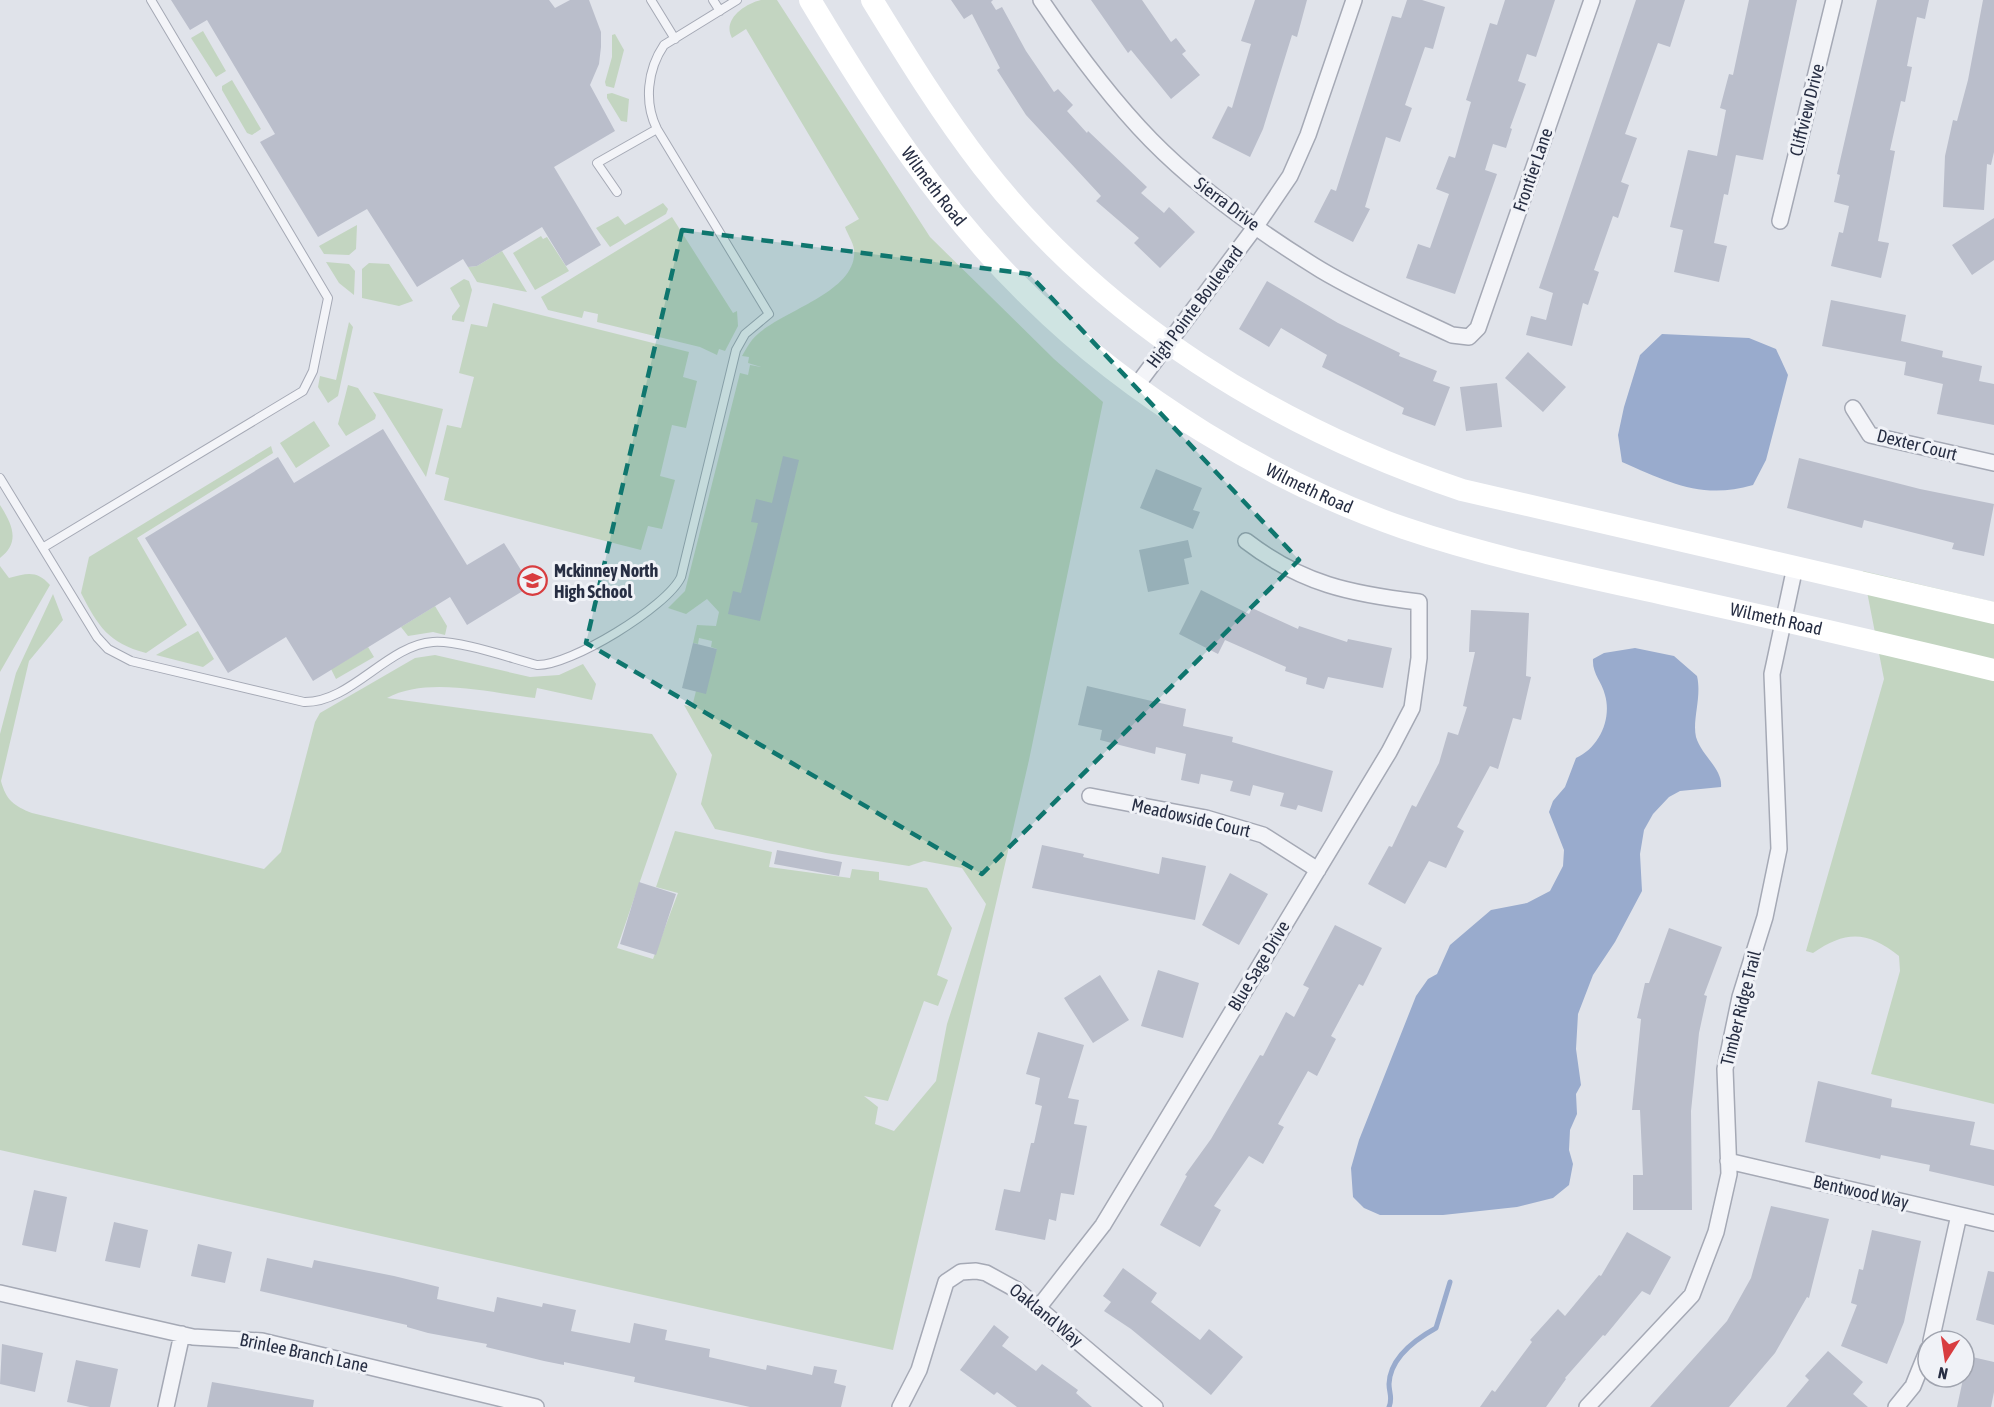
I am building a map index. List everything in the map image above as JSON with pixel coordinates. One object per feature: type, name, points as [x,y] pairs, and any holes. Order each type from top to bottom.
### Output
[{"type":"main road","name":"Wilmeth Road","points":[[810,0],[897,141],[973,236],[1031,299],[1137,385],[1198,427],[1281,475],[1403,528],[1558,570],[1994,670]]},
{"type":"main road","points":[[872,0],[942,111],[1011,200],[1105,294],[1168,343],[1288,417],[1332,440],[1419,476],[1506,502],[1994,613]]},
{"type":"street","name":"Sierra Drive","points":[[1041,0],[1082,61],[1151,140],[1200,184],[1315,266],[1452,335],[1469,337]]},
{"type":"street","name":"High Pointe Boulevard","points":[[1137,385],[1256,226],[1300,155],[1354,0]]},
{"type":"street","name":"Frontier Lane","points":[[1469,337],[1478,328],[1592,0]]},
{"type":"street","name":"Cliffview Drive","points":[[1780,221],[1834,0]]},
{"type":"street","name":"Dexter Court","points":[[1853,408],[1870,435],[1994,463]]},
{"type":"street","name":"Blue Sage Drive","points":[[1039,1307],[1102,1225],[1318,870],[1412,708],[1419,658],[1419,602],[1364,596],[1324,585],[1274,562],[1246,541]]},
{"type":"street","name":"Timber Ridge Trail","points":[[1587,1407],[1692,1295],[1716,1232],[1729,1174],[1725,1069],[1740,997],[1766,917],[1779,849],[1772,690],[1774,657],[1795,567]]},
{"type":"street","name":"Meadowside Court","points":[[1090,796],[1206,818],[1263,835],[1318,870]]},
{"type":"street","name":"Bentwood Way","points":[[1728,1161],[1994,1223]]},
{"type":"street","points":[[1934,1329],[1959,1215]]},
{"type":"street","name":"Oakland Way","points":[[900,1407],[919,1370],[943,1290],[952,1276],[969,1271],[986,1274],[1017,1290],[1155,1407]]},
{"type":"street","name":"Brinlee Branch Lane","points":[[0,1293],[182,1334],[262,1341],[536,1407]]},
{"type":"street","points":[[166,1407],[182,1334]]},
{"type":"street","points":[[1896,1407],[1913,1386],[1916,1379]]},
{"type":"lane","points":[[44,547],[303,390],[313,371],[328,298],[151,0]]},
{"type":"lane","points":[[651,0],[675,39]]},
{"type":"lane","points":[[713,0],[720,10]]},
{"type":"lane","points":[[0,478],[44,547],[88,626],[108,650],[118,657],[304,702],[322,700],[409,649],[433,642],[550,666],[572,658],[651,610],[667,598],[681,577],[736,350],[745,334],[770,314],[657,129],[649,109],[648,97],[657,56],[664,45],[736,0]]},
{"type":"lane","points":[[617,192],[597,163],[657,129]]},
{"type":"highlighted area","points":[[682,230],[1029,274],[1299,560],[982,874],[586,643]]},
{"type":"green space","points":[[761,0],[777,0],[930,237],[1054,359],[1103,402],[1029,760],[893,1350],[0,1150],[0,734],[16,673],[53,594],[63,620],[29,661],[1,781],[8,798],[20,808],[32,813],[264,869],[281,852],[315,722],[320,713],[415,658],[435,655],[530,677],[559,675],[583,664],[596,684],[592,700],[537,688],[535,698],[440,687],[403,691],[387,698],[652,734],[677,774],[617,948],[653,959],[678,893],[656,887],[675,831],[772,852],[769,867],[850,878],[852,869],[879,872],[879,880],[927,888],[952,928],[937,975],[948,980],[938,1006],[924,1001],[888,1101],[864,1096],[878,1107],[875,1124],[894,1131],[936,1081],[947,1024],[986,904],[962,868],[924,861],[909,866],[826,853],[715,829],[701,804],[712,755],[684,705],[692,707],[696,691],[717,649],[711,647],[712,641],[699,638],[698,644],[693,643],[697,625],[716,626],[719,612],[707,599],[686,614],[668,608],[685,591],[740,373],[748,375],[750,365],[761,367],[748,363],[749,357],[742,356],[752,340],[763,330],[830,290],[844,278],[852,265],[854,249],[845,227],[859,219],[746,29],[732,38],[730,25],[732,19],[748,5]]},
{"type":"green space","points":[[203,31],[226,71],[216,77],[191,38]]},
{"type":"green space","points":[[615,34],[624,50],[614,88],[606,86],[605,82],[612,57],[612,35]]},
{"type":"green space","points":[[232,80],[261,129],[252,135],[247,133],[222,90],[222,86]]},
{"type":"green space","points":[[612,93],[629,99],[627,122],[621,121],[607,98],[607,94]]},
{"type":"green space","points":[[663,203],[668,209],[666,214],[610,247],[596,228],[618,216],[625,225]]},
{"type":"green space","points":[[672,217],[733,313],[737,311],[738,326],[725,351],[719,349],[717,355],[700,347],[597,322],[598,314],[584,311],[582,318],[548,310],[541,297]]},
{"type":"green space","points":[[357,225],[356,249],[349,255],[324,254],[319,246]]},
{"type":"green space","points":[[541,236],[543,239],[547,237],[569,271],[535,290],[513,253]]},
{"type":"green space","points":[[502,251],[527,292],[477,282],[468,267],[477,266]]},
{"type":"green space","points":[[326,262],[349,264],[355,271],[354,295],[339,283]]},
{"type":"green space","points":[[369,263],[389,264],[413,301],[399,306],[362,298],[362,269]]},
{"type":"green space","points":[[464,279],[469,281],[472,290],[464,322],[452,320],[452,316],[460,306],[450,288]]},
{"type":"green space","points":[[493,303],[689,352],[683,377],[697,381],[686,428],[672,425],[660,476],[675,480],[662,529],[648,526],[641,550],[444,500],[449,478],[435,474],[447,425],[461,428],[474,377],[459,373],[471,324],[487,327]]},
{"type":"green space","points":[[349,322],[353,327],[338,396],[328,403],[318,387],[320,376],[336,380]]},
{"type":"green space","points":[[348,385],[358,388],[376,415],[375,419],[346,436],[338,424]]},
{"type":"green space","points":[[373,392],[443,409],[426,477]]},
{"type":"green space","points":[[314,421],[330,446],[296,468],[280,443]]},
{"type":"green space","points":[[271,446],[273,453],[137,538],[187,625],[146,653],[113,638],[99,624],[81,593],[89,557]]},
{"type":"green space","points":[[0,505],[11,526],[12,539],[11,546],[0,558]]},
{"type":"green space","points":[[0,566],[9,578],[31,574],[41,577],[50,585],[0,672]]},
{"type":"green space","points":[[1863,571],[1994,602],[1994,1104],[1871,1074],[1900,971],[1899,956],[1877,942],[1857,936],[1836,940],[1813,953],[1806,951],[1884,679]]},
{"type":"green space","points":[[435,606],[447,626],[445,635],[433,632],[408,636],[401,627]]},
{"type":"green space","points":[[198,631],[214,659],[203,667],[156,655]]},
{"type":"green space","points":[[368,647],[374,657],[336,679],[331,669]]},
{"type":"water","points":[[1662,334],[1749,338],[1776,349],[1788,375],[1766,460],[1753,485],[1717,491],[1701,490],[1670,482],[1622,462],[1618,435],[1640,355]]},
{"type":"water","points":[[1635,648],[1674,656],[1697,676],[1696,737],[1719,774],[1721,787],[1680,791],[1669,797],[1653,814],[1644,830],[1640,854],[1642,891],[1615,942],[1593,975],[1578,1014],[1576,1049],[1581,1085],[1576,1094],[1577,1114],[1570,1130],[1569,1150],[1573,1164],[1569,1185],[1553,1198],[1517,1207],[1443,1215],[1380,1215],[1364,1208],[1353,1197],[1351,1168],[1359,1140],[1416,996],[1428,979],[1437,974],[1450,945],[1491,910],[1527,903],[1550,891],[1563,866],[1564,850],[1549,812],[1553,801],[1565,787],[1576,758],[1591,747],[1602,732],[1607,714],[1604,690],[1594,669],[1593,659],[1604,653]]},
{"type":"building","points":[[171,0],[549,0],[555,8],[570,0],[589,0],[601,32],[599,64],[590,85],[615,131],[554,167],[601,245],[566,266],[542,227],[477,266],[468,267],[463,259],[417,287],[367,209],[318,237],[260,142],[275,134],[207,20],[190,30]]},
{"type":"building","points":[[951,0],[993,0],[991,2],[996,10],[1002,7],[1026,51],[1054,92],[1058,89],[1073,105],[1067,111],[1087,133],[1088,131],[1147,187],[1141,193],[1164,213],[1169,207],[1195,232],[1160,268],[1134,243],[1139,238],[1096,201],[1101,196],[1026,115],[997,70],[1000,68],[972,14],[964,19]]},
{"type":"building","points":[[1091,0],[1142,0],[1171,42],[1176,38],[1186,51],[1182,54],[1200,75],[1171,99],[1131,50],[1128,53]]},
{"type":"building","points":[[1255,0],[1307,0],[1297,37],[1292,35],[1263,129],[1250,157],[1212,138],[1228,106],[1232,108],[1251,44],[1241,41]]},
{"type":"building","points":[[1407,0],[1422,0],[1445,7],[1433,49],[1425,47],[1405,105],[1412,108],[1400,142],[1386,137],[1365,207],[1370,209],[1353,242],[1314,222],[1331,189],[1336,191],[1392,16],[1401,18]]},
{"type":"building","points":[[1505,0],[1555,0],[1536,57],[1527,54],[1518,81],[1526,84],[1510,128],[1512,129],[1506,148],[1493,144],[1485,170],[1497,174],[1455,294],[1406,278],[1418,244],[1430,248],[1449,194],[1436,189],[1449,156],[1455,158],[1471,102],[1466,100],[1490,23],[1497,25]]},
{"type":"building","points":[[1636,0],[1685,0],[1670,47],[1658,43],[1625,134],[1637,138],[1621,182],[1629,185],[1618,218],[1613,216],[1594,270],[1599,272],[1588,305],[1583,303],[1572,346],[1526,335],[1531,316],[1546,320],[1553,293],[1539,288]]},
{"type":"building","points":[[1749,0],[1797,0],[1763,160],[1736,155],[1728,195],[1724,194],[1714,243],[1727,246],[1719,282],[1674,272],[1683,230],[1670,227],[1688,150],[1717,156],[1726,110],[1720,108],[1729,74],[1733,75]]},
{"type":"building","points":[[1877,0],[1929,0],[1925,19],[1917,17],[1907,66],[1912,67],[1905,102],[1901,101],[1890,150],[1895,151],[1878,241],[1889,243],[1881,278],[1831,266],[1839,232],[1843,233],[1849,206],[1834,202],[1840,175],[1837,174]]},
{"type":"building","points":[[1983,0],[1994,0],[1994,152],[1991,165],[1987,164],[1984,210],[1943,207],[1945,156],[1953,120],[1957,121],[1968,80]]},
{"type":"building","points":[[1994,218],[1994,260],[1972,275],[1952,245]]},
{"type":"building","points":[[1267,281],[1338,323],[1400,353],[1399,356],[1437,371],[1433,381],[1450,387],[1435,426],[1402,414],[1404,408],[1322,367],[1327,355],[1281,328],[1269,347],[1239,329]]},
{"type":"building","points":[[1831,300],[1906,315],[1901,341],[1943,351],[1942,357],[1982,366],[1979,381],[1994,384],[1994,425],[1937,414],[1943,384],[1904,375],[1906,362],[1822,346]]},
{"type":"building","points":[[1528,352],[1566,387],[1543,412],[1505,378]]},
{"type":"building","points":[[1497,383],[1502,427],[1466,431],[1460,387]]},
{"type":"building","points":[[383,429],[467,565],[504,543],[531,586],[467,625],[450,597],[313,681],[286,637],[228,673],[145,538],[278,457],[294,483]]},
{"type":"building","points":[[783,456],[799,460],[760,621],[728,614],[733,591],[741,593],[758,523],[751,522],[756,499],[772,503]]},
{"type":"building","points":[[1799,458],[1920,489],[1994,504],[1984,556],[1952,549],[1954,543],[1864,520],[1862,528],[1787,508]]},
{"type":"building","points":[[1156,469],[1202,488],[1193,510],[1200,512],[1193,529],[1140,508]]},
{"type":"building","points":[[1188,540],[1192,557],[1184,559],[1189,584],[1148,592],[1139,550]]},
{"type":"building","points":[[1201,590],[1249,614],[1252,608],[1298,629],[1299,626],[1347,642],[1348,639],[1392,648],[1383,688],[1328,677],[1324,689],[1306,684],[1307,678],[1285,671],[1286,667],[1225,640],[1218,654],[1179,634]]},
{"type":"building","points":[[1471,610],[1529,613],[1526,676],[1531,677],[1521,720],[1513,718],[1498,769],[1490,766],[1457,827],[1464,831],[1446,868],[1429,861],[1405,904],[1368,884],[1389,846],[1392,847],[1412,805],[1416,807],[1439,763],[1448,732],[1458,735],[1467,707],[1463,706],[1475,652],[1469,652]]},
{"type":"building","points":[[693,643],[717,649],[706,694],[682,688]]},
{"type":"building","points":[[1087,686],[1186,709],[1183,726],[1233,737],[1232,742],[1333,771],[1322,812],[1298,805],[1296,810],[1280,806],[1284,793],[1253,785],[1250,796],[1230,791],[1233,781],[1201,774],[1199,784],[1181,780],[1186,754],[1156,747],[1155,754],[1100,740],[1102,730],[1078,725]]},
{"type":"building","points":[[1042,845],[1159,874],[1162,857],[1206,866],[1195,920],[1032,888]]},
{"type":"building","points":[[777,850],[842,862],[839,876],[774,864]]},
{"type":"building","points":[[1230,873],[1268,894],[1239,945],[1202,925]]},
{"type":"building","points":[[639,882],[676,894],[656,955],[620,944]]},
{"type":"building","points":[[1335,925],[1382,948],[1363,986],[1359,984],[1331,1036],[1336,1039],[1317,1076],[1308,1071],[1278,1124],[1284,1127],[1263,1164],[1249,1156],[1214,1206],[1221,1210],[1200,1247],[1160,1225],[1187,1176],[1185,1175],[1211,1139],[1260,1055],[1263,1056],[1286,1012],[1294,1017],[1309,988],[1303,985]]},
{"type":"building","points":[[1669,928],[1722,947],[1704,995],[1707,996],[1699,1033],[1691,1111],[1692,1210],[1633,1210],[1633,1175],[1643,1175],[1640,1110],[1632,1110],[1641,1019],[1637,1018],[1645,983],[1649,983]]},
{"type":"building","points":[[1158,970],[1199,983],[1183,1038],[1141,1026]]},
{"type":"building","points":[[1100,975],[1129,1020],[1093,1043],[1064,998]]},
{"type":"building","points":[[1038,1032],[1084,1045],[1068,1098],[1079,1100],[1074,1124],[1087,1126],[1074,1195],[1061,1193],[1056,1221],[1049,1219],[1045,1240],[995,1230],[1004,1189],[1020,1192],[1031,1143],[1034,1143],[1042,1106],[1035,1104],[1040,1078],[1026,1074]]},
{"type":"building","points":[[1818,1081],[1892,1099],[1891,1107],[1975,1122],[1970,1145],[1994,1150],[1994,1186],[1929,1171],[1930,1165],[1881,1155],[1880,1159],[1805,1142]]},
{"type":"building","points":[[34,1190],[67,1197],[56,1252],[22,1245]]},
{"type":"building","points":[[1771,1206],[1829,1219],[1809,1298],[1807,1297],[1775,1353],[1729,1407],[1650,1407],[1727,1321],[1751,1278]]},
{"type":"building","points":[[114,1222],[148,1230],[140,1268],[105,1261]]},
{"type":"building","points":[[1872,1230],[1921,1241],[1904,1322],[1887,1364],[1841,1346],[1857,1305],[1851,1303],[1859,1269],[1863,1270]]},
{"type":"building","points":[[1627,1232],[1671,1257],[1650,1295],[1642,1291],[1605,1336],[1603,1335],[1565,1378],[1546,1407],[1480,1407],[1492,1390],[1495,1392],[1532,1342],[1530,1340],[1558,1309],[1565,1316],[1599,1275],[1601,1276]]},
{"type":"building","points":[[198,1244],[232,1252],[225,1283],[191,1276]]},
{"type":"building","points":[[267,1258],[312,1268],[314,1260],[394,1276],[439,1287],[437,1299],[494,1312],[497,1297],[542,1307],[543,1303],[576,1310],[571,1331],[630,1343],[634,1323],[667,1330],[665,1340],[710,1349],[709,1357],[766,1370],[767,1365],[812,1375],[814,1366],[837,1370],[834,1383],[846,1386],[841,1407],[750,1407],[634,1382],[635,1377],[564,1362],[564,1365],[544,1361],[486,1347],[487,1344],[428,1333],[407,1327],[407,1325],[260,1291]]},
{"type":"building","points":[[1123,1268],[1157,1293],[1151,1302],[1200,1340],[1209,1329],[1243,1357],[1211,1395],[1131,1329],[1104,1311],[1111,1302],[1103,1296]]},
{"type":"building","points":[[1988,1271],[1994,1272],[1994,1325],[1976,1320]]},
{"type":"building","points":[[994,1325],[1009,1337],[1002,1346],[1036,1371],[1042,1364],[1078,1390],[1076,1393],[1092,1407],[1017,1407],[997,1392],[994,1395],[960,1370]]},
{"type":"building","points":[[2,1344],[43,1353],[35,1392],[0,1384]]},
{"type":"building","points":[[1828,1351],[1863,1382],[1853,1394],[1868,1407],[1786,1407],[1809,1380],[1805,1376]]},
{"type":"building","points":[[1976,1358],[1994,1362],[1994,1392],[1991,1407],[1957,1407],[1961,1389],[1976,1389]]},
{"type":"building","points":[[76,1360],[118,1369],[110,1407],[90,1407],[67,1402]]},
{"type":"building","points":[[212,1382],[314,1400],[313,1407],[207,1407]]},
{"type":"waterway","points":[[1389,1407],[1390,1374],[1394,1365],[1405,1350],[1436,1328],[1450,1282]]},
{"type":"place","name":"Mckinney North High School","points":[[533,581]]}]
